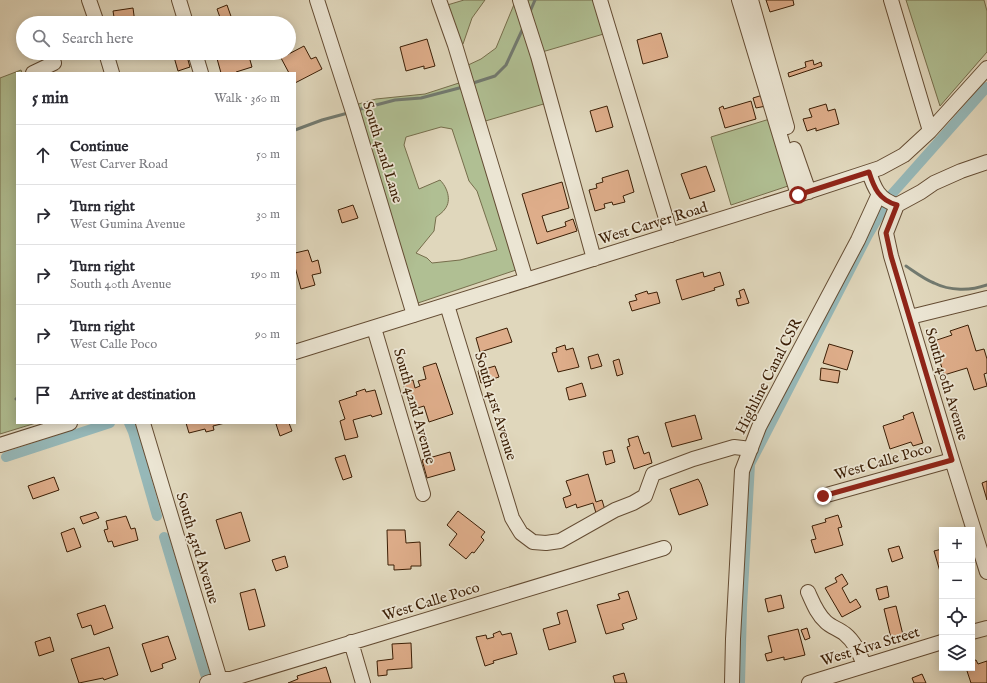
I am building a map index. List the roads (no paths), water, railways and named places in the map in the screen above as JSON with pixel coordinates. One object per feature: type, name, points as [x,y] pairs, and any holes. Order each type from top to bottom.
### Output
[{"type":"street","points":[[89,0],[95,16]]},
{"type":"street","points":[[179,0],[184,16]]},
{"type":"street","name":"South 42nd Lane","points":[[317,0],[353,112],[414,315]]},
{"type":"street","points":[[439,0],[457,52],[526,280]]},
{"type":"street","points":[[520,0],[538,56],[594,259]]},
{"type":"street","points":[[600,0],[671,235]]},
{"type":"street","points":[[739,0],[803,193]]},
{"type":"street","points":[[751,0],[785,120],[803,193]]},
{"type":"street","points":[[891,0],[930,131]]},
{"type":"street","points":[[108,60],[112,72]]},
{"type":"street","points":[[197,60],[201,72]]},
{"type":"street","points":[[35,72],[54,63]]},
{"type":"street","name":"West Carver Road","points":[[296,352],[671,235],[880,168],[904,155],[930,131],[987,68]]},
{"type":"street","points":[[869,172],[874,188],[879,194],[894,204],[921,192],[934,183],[961,171],[987,162]]},
{"type":"street","name":"Highline Canal CSR","points":[[732,683],[742,471],[759,427],[858,240],[879,194]]},
{"type":"street","name":"South 40th Avenue","points":[[894,204],[886,233],[891,256],[987,572]]},
{"type":"street","points":[[910,317],[987,298]]},
{"type":"street","name":"South 41st Avenue","points":[[447,305],[512,518],[521,533],[533,542],[546,543],[560,541],[615,510],[633,503],[645,496],[653,474],[693,459],[734,447],[751,449]]},
{"type":"street","name":"South 42nd Avenue","points":[[374,328],[423,494]]},
{"type":"street","points":[[0,445],[67,424]]},
{"type":"street","name":"South 43rd Avenue","points":[[143,424],[216,682]]},
{"type":"street","name":"West Calle Poco","points":[[823,496],[952,460]]},
{"type":"street","name":"West Calle Poco","points":[[216,682],[231,679],[664,548]]},
{"type":"street","points":[[808,592],[814,608],[826,622],[854,643],[860,652],[864,666]]},
{"type":"street","points":[[975,631],[987,628]]},
{"type":"street","points":[[351,642],[363,683]]},
{"type":"street","name":"West Kiva Street","points":[[808,683],[939,643]]},
{"type":"waterway","points":[[529,14],[535,0]]},
{"type":"waterway","points":[[470,84],[495,76],[506,65],[524,26]]},
{"type":"waterway","points":[[357,110],[395,100],[421,98],[463,87]]},
{"type":"waterway","points":[[740,683],[742,608],[750,464],[868,235],[892,194],[987,87]]},
{"type":"waterway","points":[[296,130],[322,120],[348,113]]},
{"type":"waterway","points":[[906,266],[927,280],[947,288],[967,289],[987,285]]},
{"type":"waterway","points":[[6,457],[107,424]]},
{"type":"waterway","points":[[129,424],[157,516]]},
{"type":"waterway","points":[[164,537],[205,674]]}]
